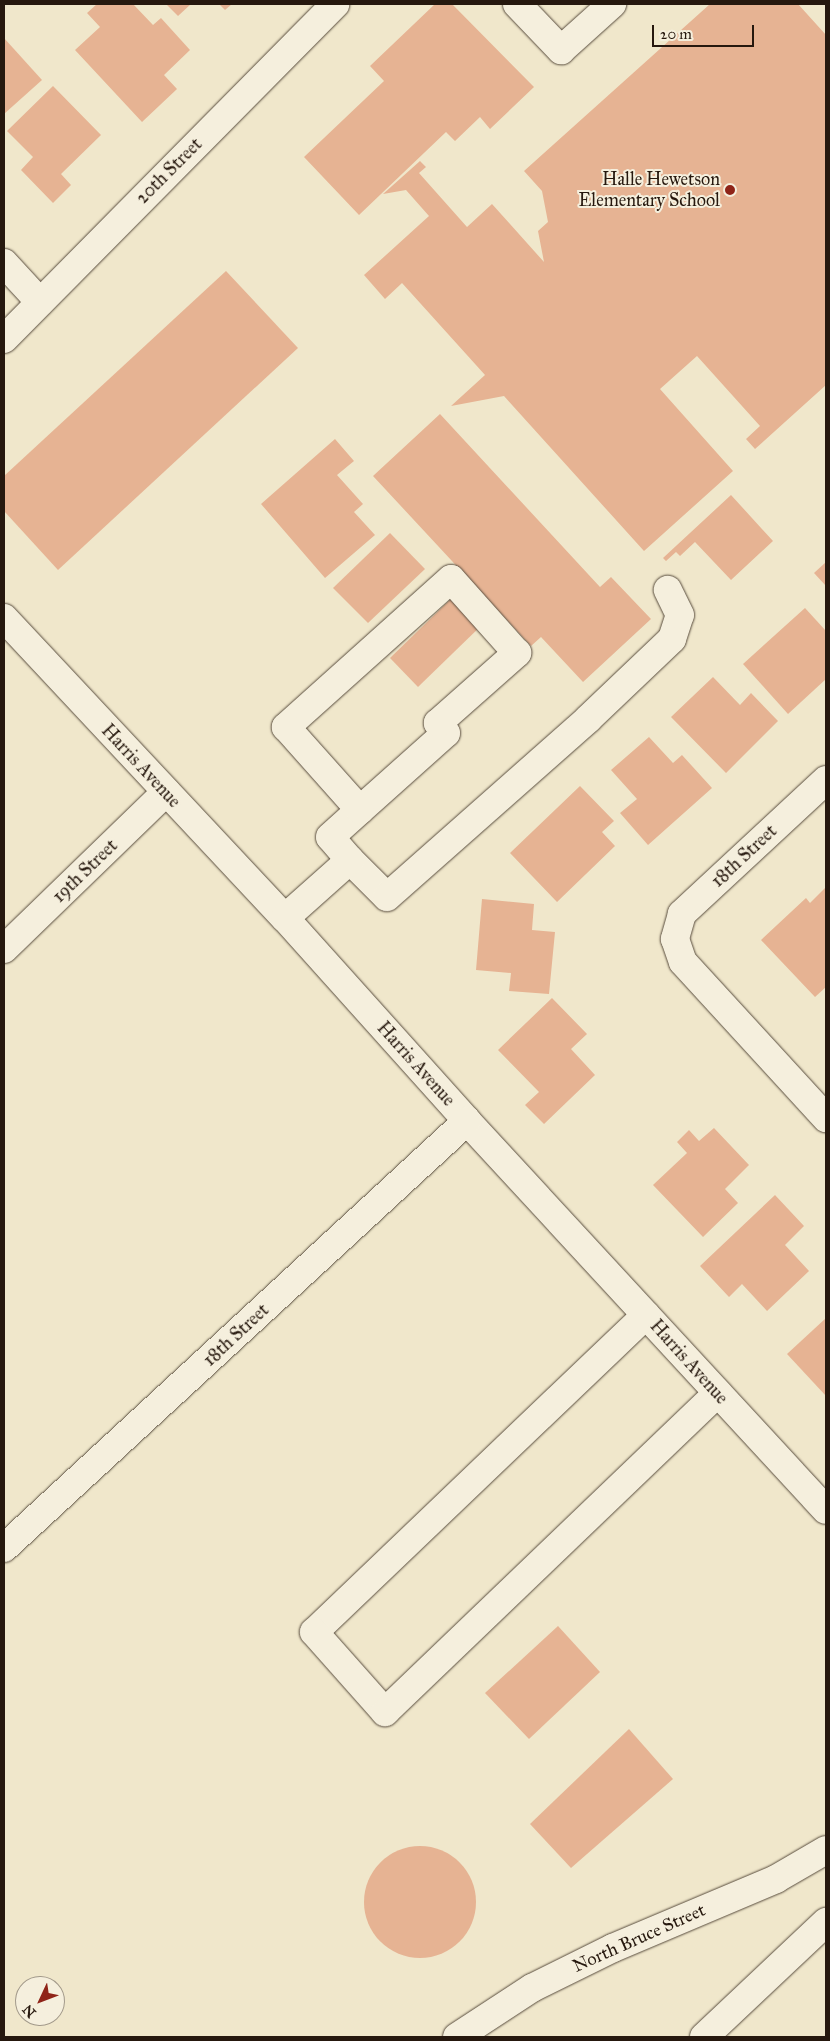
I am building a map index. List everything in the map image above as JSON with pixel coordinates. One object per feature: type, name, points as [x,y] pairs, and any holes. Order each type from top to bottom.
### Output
[{"type":"street","name":"20th Street","points":[[4,339],[335,4]]},
{"type":"street","points":[[517,4],[561,50],[612,4]]},
{"type":"street","points":[[4,263],[40,302]]},
{"type":"street","points":[[360,810],[286,727],[451,579],[517,653],[438,723],[446,733],[330,837],[387,897],[588,719],[672,639],[680,615],[668,590]]},
{"type":"street","name":"Harris Avenue","points":[[4,618],[285,918],[467,1122],[826,1510]]},
{"type":"street","name":"18th Street","points":[[826,780],[682,914],[675,939],[683,962],[826,1118]]},
{"type":"street","name":"19th Street","points":[[4,949],[166,792]]},
{"type":"street","points":[[285,918],[350,860]]},
{"type":"street","name":"18th Street","points":[[4,1548],[467,1122]]},
{"type":"street","points":[[646,1315],[314,1632],[385,1712],[718,1394]]},
{"type":"street","name":"North Bruce Street","points":[[457,2037],[541,1983],[613,1948],[776,1879],[826,1850]]},
{"type":"street","points":[[704,2037],[826,1922]]},
{"type":"building","points":[[97,4],[133,4],[153,25],[161,18],[190,50],[164,75],[177,89],[142,122],[75,50],[100,27],[87,13]]},
{"type":"building","points":[[166,4],[191,4],[178,16]]},
{"type":"building","points":[[219,4],[232,4],[225,10]]},
{"type":"building","points":[[435,4],[452,4],[534,87],[490,129],[480,117],[455,141],[446,132],[359,215],[304,157],[384,81],[370,66]]},
{"type":"building","points":[[710,4],[798,4],[826,35],[826,385],[755,449],[746,439],[760,426],[697,356],[660,389],[733,471],[644,551],[504,396],[451,406],[485,375],[402,283],[385,299],[364,275],[429,216],[406,190],[383,194],[420,161],[426,167],[419,173],[467,227],[492,204],[544,262],[538,231],[548,222],[542,191],[524,171]]},
{"type":"building","points":[[4,38],[42,80],[4,114]]},
{"type":"building","points":[[53,86],[101,135],[61,174],[71,185],[53,203],[21,170],[33,157],[7,131]]},
{"type":"building","points":[[226,271],[298,348],[58,570],[4,511],[4,476]]},
{"type":"building","points":[[440,414],[600,587],[611,577],[651,619],[583,682],[541,637],[531,646],[373,476]]},
{"type":"building","points":[[335,439],[354,461],[337,475],[363,504],[354,512],[375,535],[325,578],[261,504]]},
{"type":"building","points":[[731,495],[773,541],[731,580],[695,542],[680,556],[676,552],[666,561],[663,558]]},
{"type":"building","points":[[390,533],[425,569],[368,623],[333,588]]},
{"type":"building","points":[[826,562],[826,586],[814,573]]},
{"type":"building","points":[[457,593],[485,622],[418,687],[390,658]]},
{"type":"building","points":[[805,608],[826,631],[826,679],[788,714],[743,664]]},
{"type":"building","points":[[713,677],[740,705],[751,693],[778,721],[726,773],[671,717]]},
{"type":"building","points":[[649,737],[673,763],[682,755],[712,788],[648,845],[620,813],[637,799],[611,770]]},
{"type":"building","points":[[580,786],[614,821],[602,832],[615,846],[557,902],[510,853]]},
{"type":"building","points":[[826,887],[826,987],[815,997],[761,940],[806,898],[810,903]]},
{"type":"building","points":[[482,899],[534,904],[532,930],[555,932],[549,994],[509,991],[511,973],[476,970]]},
{"type":"building","points":[[552,998],[587,1034],[571,1049],[595,1075],[544,1124],[525,1105],[539,1092],[498,1050]]},
{"type":"building","points":[[714,1128],[749,1165],[725,1189],[738,1203],[703,1237],[653,1185],[687,1153],[677,1142],[689,1130],[699,1141]]},
{"type":"building","points":[[775,1195],[804,1226],[785,1245],[809,1271],[767,1311],[742,1284],[729,1297],[700,1266]]},
{"type":"building","points":[[826,1318],[826,1396],[787,1354]]},
{"type":"building","points":[[558,1626],[600,1672],[529,1739],[485,1693]]},
{"type":"building","points":[[629,1729],[673,1779],[571,1868],[530,1824]]},
{"type":"building","points":[[420,1846],[442,1850],[460,1862],[472,1880],[476,1902],[472,1924],[460,1942],[442,1954],[420,1958],[398,1954],[380,1942],[368,1924],[364,1902],[368,1880],[380,1862],[398,1850]]},
{"type":"place","name":"Halle Hewetson Elementary School","points":[[730,190]]}]
